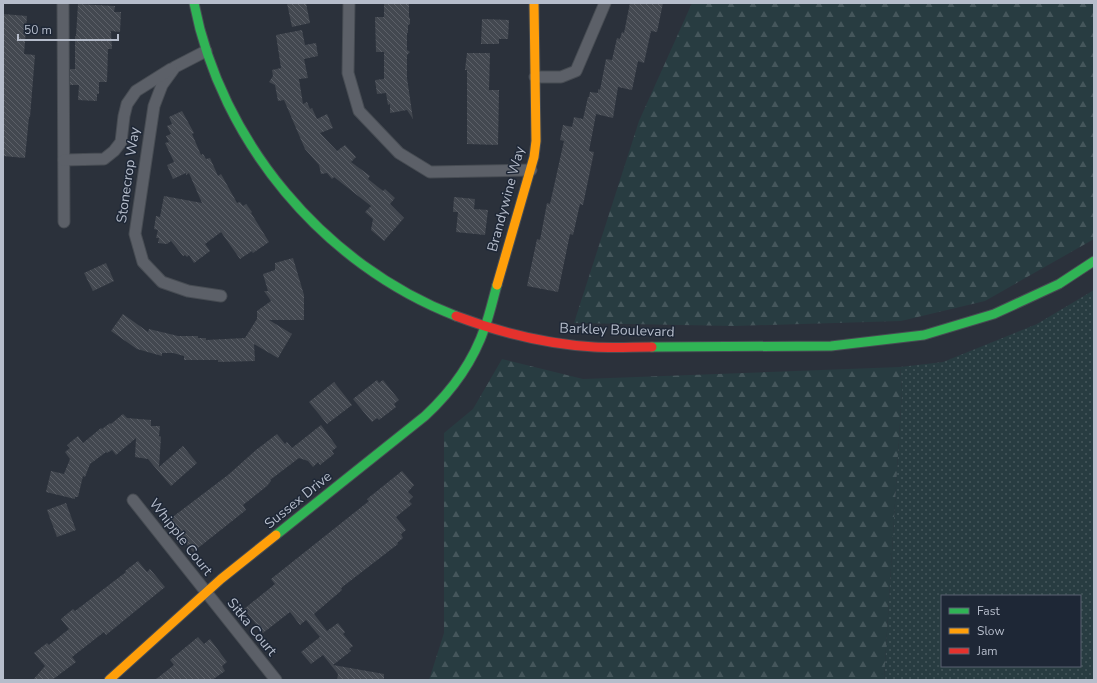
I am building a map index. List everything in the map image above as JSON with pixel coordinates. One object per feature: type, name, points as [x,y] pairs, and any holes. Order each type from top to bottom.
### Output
[{"type":"main road","name":"Barkley Boulevard","points":[[194,3],[206,51],[228,105],[249,144],[276,184],[298,209],[351,257],[375,275],[403,292],[436,309],[485,327],[536,340],[595,346],[831,346],[924,335],[994,314],[1059,284],[1094,261]]},
{"type":"main road","name":"Brandywine Way","points":[[485,327],[530,170],[536,140],[534,3]]},
{"type":"main road","name":"Sussex Drive","points":[[109,680],[221,579],[439,403],[454,386],[469,365],[479,345],[485,327]]},
{"type":"street","points":[[63,3],[64,222]]},
{"type":"street","points":[[349,3],[348,73],[359,111],[399,153],[430,172],[530,170]]},
{"type":"street","points":[[534,77],[561,77],[576,71],[605,3]]},
{"type":"street","name":"Stonecrop Way","points":[[206,51],[175,67],[162,85],[154,106],[135,234],[143,262],[162,282],[188,291],[221,296]]},
{"type":"street","points":[[64,160],[104,159],[114,151],[121,142],[127,104],[136,91],[175,67]]},
{"type":"street","name":"Whipple Court","points":[[133,500],[205,593]]},
{"type":"street","name":"Sitka Court","points":[[205,593],[276,680]]},
{"type":"green space","points":[[692,3],[1094,3],[1094,239],[985,301],[901,321],[734,326],[574,323],[639,121]]},
{"type":"green space","points":[[1094,290],[1094,680],[884,680],[902,390],[900,367],[943,362],[1037,324]]},
{"type":"green space","points":[[502,359],[583,379],[900,367],[902,390],[884,680],[429,680],[444,633],[444,433],[473,409]]},
{"type":"building","points":[[287,3],[306,3],[310,23],[292,27]]},
{"type":"building","points":[[384,3],[409,3],[410,24],[408,25],[407,33],[407,50],[410,52],[407,55],[407,78],[413,119],[407,110],[390,113],[390,104],[388,105],[386,93],[377,94],[375,80],[384,79],[384,52],[376,52],[375,17],[384,17]]},
{"type":"building","points":[[630,3],[663,3],[657,32],[651,31],[644,63],[638,61],[632,90],[618,87],[613,118],[596,114],[589,151],[594,152],[583,205],[580,204],[573,235],[570,234],[558,292],[527,286],[537,239],[540,240],[547,203],[550,204],[564,141],[560,140],[563,125],[572,127],[574,117],[583,119],[590,92],[598,93],[598,89],[600,90],[606,59],[612,60],[617,38],[620,39],[622,32],[624,33]]},
{"type":"building","points":[[78,4],[115,6],[114,12],[121,12],[120,32],[111,31],[112,49],[108,49],[107,82],[99,82],[99,94],[97,94],[97,101],[78,100],[79,85],[70,85],[70,69],[75,69],[75,36]]},
{"type":"building","points":[[3,14],[27,16],[24,54],[35,55],[25,158],[3,156]]},
{"type":"building","points":[[482,19],[509,20],[508,39],[499,39],[499,44],[481,44]]},
{"type":"building","points":[[302,30],[305,45],[316,43],[318,56],[304,59],[308,78],[299,79],[303,104],[307,102],[310,109],[312,108],[317,119],[327,114],[333,128],[320,133],[337,151],[345,145],[356,157],[351,162],[370,176],[368,179],[383,191],[385,189],[395,198],[390,204],[404,218],[384,241],[371,230],[373,219],[365,212],[371,206],[334,177],[332,179],[327,173],[321,174],[319,165],[305,149],[284,100],[278,101],[275,85],[269,82],[273,76],[272,70],[281,68],[276,35]]},
{"type":"building","points":[[467,53],[490,53],[489,90],[499,90],[498,145],[467,144],[467,70],[465,70]]},
{"type":"building","points":[[182,111],[194,133],[192,134],[201,155],[203,154],[206,159],[210,158],[218,176],[221,174],[237,203],[240,202],[243,206],[246,204],[269,242],[253,253],[252,251],[240,259],[221,232],[205,244],[210,251],[194,263],[189,255],[187,257],[185,255],[183,256],[171,241],[167,244],[158,243],[159,238],[156,238],[158,230],[154,229],[156,216],[160,217],[164,196],[202,203],[189,173],[173,179],[167,165],[174,162],[165,143],[169,142],[166,136],[171,134],[167,126],[172,124],[169,117]]},
{"type":"building","points":[[454,197],[475,199],[474,209],[488,210],[485,235],[456,232],[458,212],[453,212]]},
{"type":"building","points":[[293,258],[304,295],[304,320],[269,320],[292,334],[278,358],[254,344],[255,361],[218,362],[218,360],[184,360],[184,356],[173,353],[162,353],[162,356],[137,349],[111,331],[123,314],[148,332],[149,329],[178,336],[198,336],[198,338],[206,338],[206,340],[245,338],[257,319],[257,311],[271,301],[264,291],[268,291],[263,274],[275,270],[275,263]]},
{"type":"building","points":[[106,263],[114,281],[93,291],[84,273]]},
{"type":"building","points":[[377,380],[379,383],[383,380],[399,400],[394,404],[396,407],[379,420],[377,418],[372,422],[353,399]]},
{"type":"building","points":[[334,382],[352,405],[327,424],[309,402]]},
{"type":"building","points":[[123,414],[127,418],[151,420],[151,426],[160,426],[159,436],[161,437],[159,467],[183,446],[197,463],[171,486],[148,459],[135,457],[136,438],[116,455],[112,450],[107,453],[106,452],[90,464],[85,477],[83,476],[78,497],[75,497],[75,499],[46,492],[51,471],[64,474],[70,459],[65,452],[70,448],[67,445],[78,436],[83,443],[101,428],[102,429],[110,423],[111,424]]},
{"type":"building","points":[[321,425],[337,447],[332,451],[334,454],[320,465],[318,462],[313,467],[308,461],[299,458],[270,480],[271,481],[267,486],[243,505],[246,510],[193,552],[175,530],[177,528],[170,519],[228,475],[256,450],[277,434],[285,444],[287,442],[292,448]]},
{"type":"building","points":[[402,471],[414,485],[408,492],[413,497],[409,501],[412,504],[396,517],[406,530],[401,534],[403,538],[397,543],[398,544],[341,588],[342,590],[314,614],[327,631],[338,623],[345,632],[343,634],[353,646],[349,649],[351,651],[333,665],[384,674],[384,680],[337,680],[338,674],[323,655],[311,664],[301,652],[320,637],[306,620],[300,625],[290,612],[263,633],[244,609],[275,584],[271,579],[369,501],[367,499]]},
{"type":"building","points":[[66,503],[76,530],[57,537],[47,510]]},
{"type":"building","points":[[138,561],[147,572],[150,569],[165,587],[106,635],[104,632],[72,657],[76,662],[52,680],[33,680],[45,666],[34,653],[47,643],[49,645],[69,629],[61,619],[73,609],[75,611]]},
{"type":"building","points":[[198,637],[204,644],[210,639],[227,662],[222,666],[225,671],[212,680],[155,680],[174,665],[170,660]]},
{"type":"traffic: fast","points":[[194,3],[208,54],[228,103],[254,150],[286,192],[322,231],[363,265],[408,294],[456,316]]},
{"type":"traffic: fast","points":[[652,347],[831,346],[924,335],[994,314],[1059,284],[1094,261]]},
{"type":"traffic: fast","points":[[276,535],[425,416],[453,386],[468,364],[480,340],[487,322],[497,285]]},
{"type":"traffic: slow","points":[[497,285],[534,157],[536,141],[534,3]]},
{"type":"traffic: slow","points":[[109,680],[221,579],[276,535]]},
{"type":"traffic: jam","points":[[456,316],[490,328],[524,337],[576,346],[652,347]]}]
